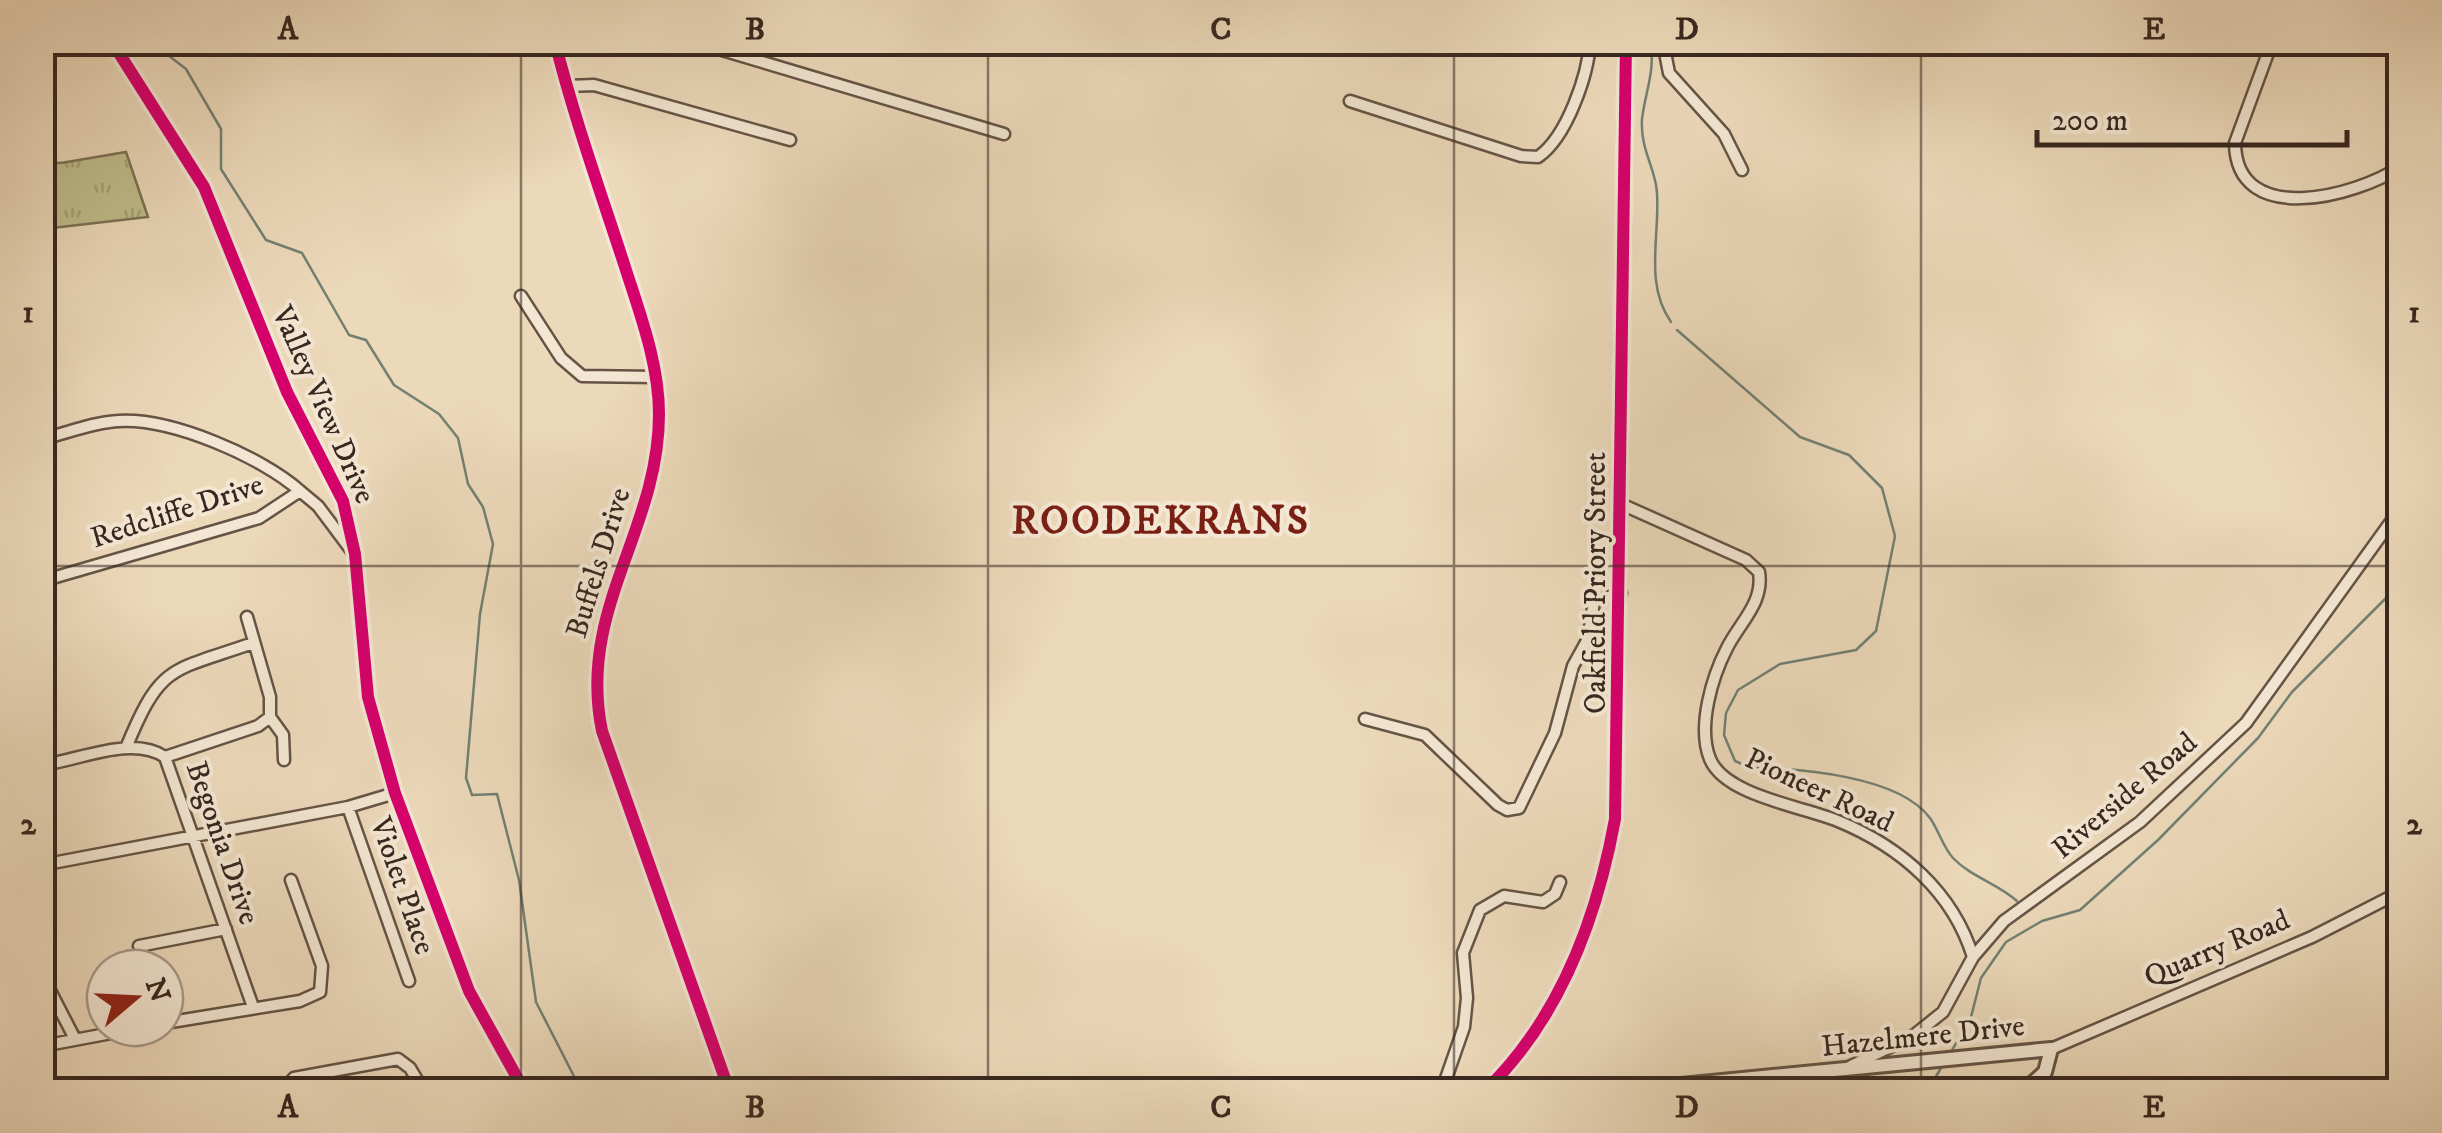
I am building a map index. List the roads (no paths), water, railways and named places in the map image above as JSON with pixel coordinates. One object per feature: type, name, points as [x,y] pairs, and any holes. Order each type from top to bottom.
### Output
[{"type":"street","name":"Valley View Drive","points":[[112,42],[204,187],[287,392],[343,501],[355,554],[368,697],[394,794],[469,992],[522,1087]]},
{"type":"street","name":"Buffels Drive","points":[[556,42],[656,378],[659,414],[653,470],[600,633],[596,700],[602,730],[729,1090]]},
{"type":"street","points":[[695,42],[1004,134]]},
{"type":"street","points":[[1350,101],[1521,156],[1538,157],[1553,140],[1588,78],[1590,42]]},
{"type":"street","name":"Oakfield Priory Street","points":[[1486,1090],[1523,1046],[1572,966],[1607,866],[1619,776],[1626,42]]},
{"type":"street","points":[[1663,42],[1669,73],[1724,134],[1742,170]]},
{"type":"street","points":[[2272,42],[2235,143],[2236,158],[2254,184],[2282,197],[2309,199],[2366,186],[2400,167]]},
{"type":"street","points":[[568,86],[594,85],[790,140]]},
{"type":"street","points":[[520,296],[561,358],[582,376],[656,378]]},
{"type":"street","points":[[42,439],[103,423],[136,422],[234,448],[278,471],[300,491]]},
{"type":"street","name":"Redcliffe Drive","points":[[42,581],[259,518],[300,491],[318,506],[343,544],[355,554]]},
{"type":"street","name":"Pioneer Road","points":[[1621,504],[1746,560],[1759,572],[1755,605],[1726,650],[1710,701],[1707,739],[1715,768],[1744,789],[1871,836],[1949,902],[1973,958]]},
{"type":"street","name":"Riverside Road","points":[[1840,1072],[1928,1026],[1954,998],[1973,958],[2004,921],[2140,822],[2246,723],[2400,509]]},
{"type":"street","points":[[1364,719],[1425,735],[1498,805],[1506,810],[1519,808],[1556,733],[1573,666],[1588,639],[1594,602],[1621,593]]},
{"type":"street","points":[[247,617],[270,697],[270,717],[283,735],[284,760]]},
{"type":"street","points":[[126,748],[146,699],[164,677],[253,643]]},
{"type":"street","points":[[166,757],[258,726],[270,717]]},
{"type":"street","points":[[42,742],[45,764]]},
{"type":"street","name":"Begonia Drive","points":[[45,764],[126,748],[146,748],[166,757],[254,1007]]},
{"type":"street","points":[[42,865],[348,808],[394,794]]},
{"type":"street","name":"Violet Place","points":[[348,808],[408,982]]},
{"type":"street","points":[[185,1019],[311,998],[324,982],[291,880]]},
{"type":"street","points":[[1442,1090],[1464,1027],[1467,998],[1462,953],[1480,910],[1504,896],[1543,902],[1555,894],[1560,882]]},
{"type":"street","name":"Quarry Road","points":[[2051,1049],[2312,937],[2400,892]]},
{"type":"street","points":[[138,946],[226,929]]},
{"type":"street","points":[[43,976],[74,1039]]},
{"type":"street","points":[[53,1044],[85,1037]]},
{"type":"street","name":"Hazelmere Drive","points":[[1630,1090],[2051,1049],[2045,1072],[2025,1090]]},
{"type":"street","points":[[284,1090],[294,1078],[398,1059],[410,1068],[423,1090]]},
{"type":"street","points":[[508,1090],[522,1087]]},
{"type":"waterway","points":[[151,42],[186,69],[221,129],[221,169],[266,240],[302,253],[349,335],[366,340],[394,385],[439,414],[458,438],[468,484],[483,507],[493,544],[480,614],[466,778],[472,795],[497,794],[519,880],[536,1002],[581,1090]]},
{"type":"waterway","points":[[1650,42],[1651,71],[1642,130],[1657,193],[1655,276],[1671,322]]},
{"type":"waterway","points":[[1677,330],[1800,437],[1849,455],[1882,488],[1895,536],[1876,631],[1856,650],[1780,664],[1738,690],[1726,713],[1724,735],[1735,761],[1749,767],[1846,777],[1895,792],[1930,818],[1946,849],[1960,865],[2017,901]]},
{"type":"waterway","points":[[1951,1052],[1971,1017],[1981,978],[2006,942],[2042,921],[2080,910],[2158,840],[2258,738],[2292,692],[2400,584]]},
{"type":"waterway","points":[[1928,1090],[1944,1063]]},
{"type":"district","name":"ROODEKRANS","points":[[1161,522]]}]
